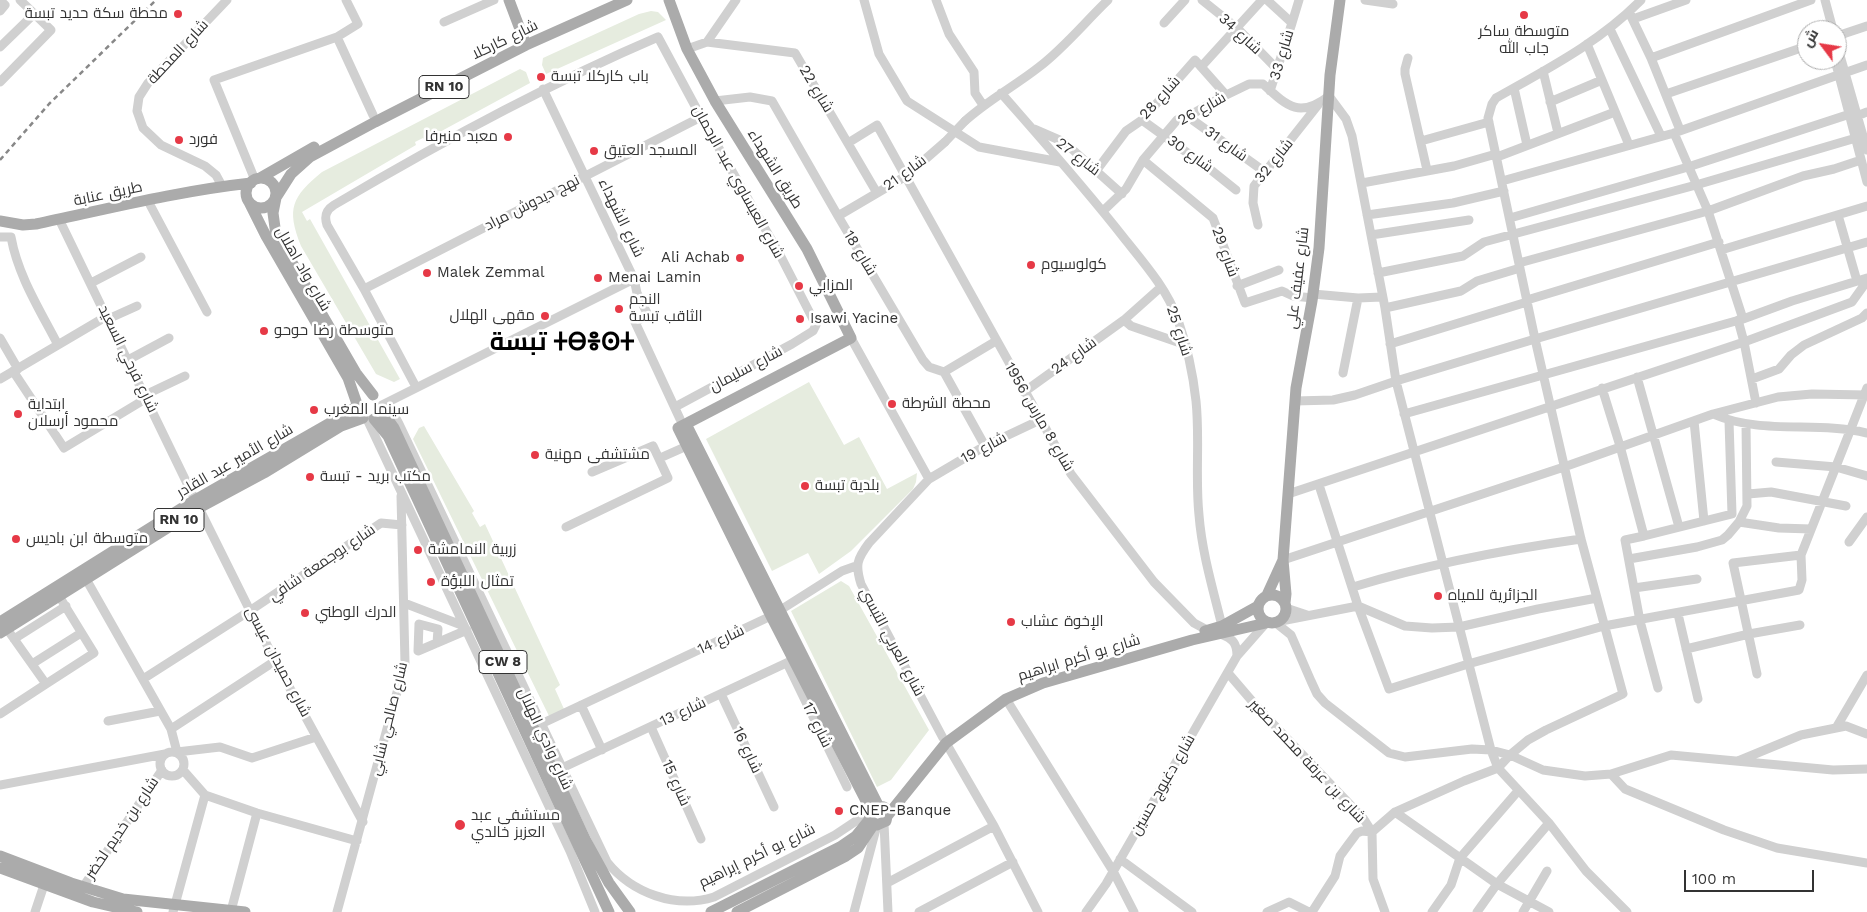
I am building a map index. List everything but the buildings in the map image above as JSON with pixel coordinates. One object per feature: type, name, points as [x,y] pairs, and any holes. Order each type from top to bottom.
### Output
[{"type":"main road","points":[[509,0],[525,42]]},
{"type":"main road","name":"شارع كاركلا","points":[[255,180],[373,115],[614,0]]},
{"type":"main road","name":"شارع كاركلا","points":[[276,197],[291,174],[310,158],[525,42],[627,0]]},
{"type":"main road","points":[[660,0],[674,16]]},
{"type":"main road","name":"طريق الشهداء","points":[[669,0],[687,49],[715,101],[807,249],[851,338]]},
{"type":"main road","name":"شارع عفيف علي","points":[[1286,605],[1283,560],[1295,402],[1319,248],[1329,96],[1340,0]]},
{"type":"main road","points":[[222,186],[248,200],[256,208],[266,208],[274,203],[276,197],[272,183],[265,178],[255,180],[247,190],[248,200]]},
{"type":"main road","name":"طريق عنابة","points":[[0,221],[23,225],[255,180]]},
{"type":"main road","name":"شارع واد اهلال","points":[[276,197],[273,213],[276,235],[356,373],[373,395]]},
{"type":"main road","name":"شارع واد اهلال","points":[[248,200],[266,236],[348,378],[357,405]]},
{"type":"main road","points":[[682,424],[851,338]]},
{"type":"main road","points":[[365,395],[373,395],[378,398],[373,414],[358,413],[357,405],[359,400],[365,395]]},
{"type":"main road","name":"شارع الأمير عبد القادر","points":[[2,628],[197,504],[344,415],[357,405]]},
{"type":"main road","name":"شارع الأمير عبد القادر","points":[[2,628],[86,579],[197,504],[264,472],[341,426],[373,414]]},
{"type":"main road","name":"شارع وادي الهلال","points":[[373,414],[394,428],[591,850],[609,883],[630,912]]},
{"type":"main road","name":"شارع وادي الهلال","points":[[373,414],[388,436],[609,912]]},
{"type":"main road","points":[[682,424],[687,446],[775,614]]},
{"type":"main road","points":[[682,424],[795,659],[877,816],[858,848],[737,912]]},
{"type":"main road","name":"شارع عفيف علي","points":[[1268,595],[1283,560]]},
{"type":"main road","points":[[1268,595],[1280,597],[1286,605],[1284,617],[1274,622],[1259,616],[1258,606],[1261,599],[1268,595]]},
{"type":"main road","name":"شارع بو أكرم ابراهيم","points":[[944,740],[1006,699],[1043,683],[1221,630],[1258,606]]},
{"type":"main road","name":"شارع بو أكرم ابراهيم","points":[[877,816],[944,740],[1003,695],[1023,685],[1044,677],[1208,630],[1221,630],[1274,622]]},
{"type":"main road","name":"شارع بو أكرم إبراهيم","points":[[711,912],[840,847],[856,836],[877,816]]},
{"type":"main road","points":[[0,856],[83,887],[123,898],[169,908],[245,912]]},
{"type":"main road","points":[[0,868],[99,904],[137,912]]},
{"type":"street","points":[[0,0],[5,5],[0,11]]},
{"type":"street","points":[[0,82],[51,30],[20,0]]},
{"type":"street","name":"شارع المحطة","points":[[222,186],[216,175],[206,166],[161,145],[143,128],[137,111],[139,97],[148,83],[228,0]]},
{"type":"street","points":[[255,180],[214,80],[337,37],[358,24],[346,0]]},
{"type":"street","points":[[444,22],[494,0]]},
{"type":"street","points":[[707,42],[736,0]]},
{"type":"street","points":[[864,0],[879,54],[907,101],[979,147],[1060,162]]},
{"type":"street","points":[[936,0],[949,34],[974,72],[975,93],[984,104]]},
{"type":"street","name":"شارع 21","points":[[838,216],[906,176],[984,104],[1039,68],[1054,55],[1108,0]]},
{"type":"street","points":[[1164,23],[1185,0]]},
{"type":"street","name":"شارع 34","points":[[1202,0],[1237,28],[1277,69]]},
{"type":"street","points":[[1226,95],[1201,67],[1262,0]]},
{"type":"street","name":"شارع 33","points":[[1267,0],[1292,23],[1270,91]]},
{"type":"street","points":[[1292,23],[1299,0]]},
{"type":"street","points":[[1365,0],[1393,4]]},
{"type":"street","points":[[1631,15],[1641,0]]},
{"type":"street","points":[[1267,912],[1289,902],[1310,912],[1335,876],[1340,856],[1357,834],[1362,831],[1372,832],[1396,812],[1464,781],[1498,768],[1510,754],[1528,740],[1623,694],[1581,539],[1564,467],[1488,118],[1496,98],[1587,44],[1631,15],[1686,0]]},
{"type":"street","points":[[1651,58],[1811,0]]},
{"type":"street","points":[[1820,0],[1825,20]]},
{"type":"street","points":[[1825,0],[1830,20]]},
{"type":"street","points":[[2,43],[34,14]]},
{"type":"street","points":[[1631,15],[1666,94],[1688,167],[1708,210],[1720,246],[1741,320],[1756,403]]},
{"type":"street","points":[[1847,33],[1867,26]]},
{"type":"street","points":[[1610,29],[1661,136]]},
{"type":"street","points":[[337,37],[373,115]]},
{"type":"street","name":"شارع العيساوي عبد الرحمان","points":[[543,89],[658,37],[778,253],[815,323],[815,329]]},
{"type":"street","name":"شارع 22","points":[[687,49],[707,42],[795,53],[878,193]]},
{"type":"street","points":[[1587,44],[1629,145]]},
{"type":"street","points":[[1666,94],[1797,49]]},
{"type":"street","points":[[1408,58],[1405,74],[1427,170]]},
{"type":"street","name":"شارع 28","points":[[1096,172],[1126,131],[1142,120],[1195,60],[1201,67]]},
{"type":"street","points":[[1502,181],[1677,132],[1867,64]]},
{"type":"street","points":[[1839,70],[1853,115],[1867,150]]},
{"type":"street","points":[[1840,70],[1841,74]]},
{"type":"street","points":[[1543,71],[1558,133]]},
{"type":"street","points":[[1550,102],[1602,80]]},
{"type":"street","name":"شارع 26","points":[[1103,211],[1122,194],[1143,160],[1177,120],[1248,84],[1263,84],[1285,105],[1299,109],[1318,105]]},
{"type":"street","points":[[1514,88],[1528,145]]},
{"type":"street","points":[[416,387],[364,289],[327,225],[327,211],[387,173],[543,89]]},
{"type":"street","name":"شارع الشهداء","points":[[543,89],[634,279],[637,293],[648,315],[635,322],[675,406]]},
{"type":"street","name":"شارع 25","points":[[1001,93],[1103,211],[1149,269],[1177,318],[1186,345],[1196,402],[1198,513],[1210,583],[1221,630]]},
{"type":"street","points":[[1318,105],[1329,96],[1346,119],[1352,136],[1385,308],[1396,381],[1491,750],[1498,768],[1549,823],[1586,871],[1628,912]]},
{"type":"street","name":"شارع 18","points":[[715,101],[750,97],[772,101],[924,360],[929,367],[944,372],[985,446]]},
{"type":"street","name":"شارع 32","points":[[1258,225],[1253,202],[1254,186],[1318,105]]},
{"type":"street","points":[[1362,183],[1454,166],[1496,156],[1615,112]]},
{"type":"street","points":[[1510,218],[1688,167],[1867,112]]},
{"type":"street","points":[[1853,115],[1856,138],[1867,182]]},
{"type":"street","name":"شارع 31","points":[[1187,116],[1265,172]]},
{"type":"street","name":"نهج ديدوش مراد","points":[[364,289],[701,117]]},
{"type":"street","name":"شارع 30","points":[[1142,120],[1236,190]]},
{"type":"street","points":[[1421,141],[1489,122]]},
{"type":"street","name":"شارع 8 مارس 1956","points":[[848,143],[877,125],[1071,474],[1154,582],[1194,623],[1208,630]]},
{"type":"street","name":"شارع 27","points":[[1031,127],[1064,142],[1122,194]]},
{"type":"street","points":[[1378,274],[1463,256],[1484,242],[1696,185],[1856,138]]},
{"type":"street","name":"شارع 29","points":[[1143,160],[1213,218],[1244,303],[1282,291],[1293,296],[1313,296]]},
{"type":"street","points":[[1385,308],[1461,291],[1477,280],[1520,265],[1708,210],[1804,176],[1861,160]]},
{"type":"street","points":[[1367,215],[1453,203],[1504,190]]},
{"type":"street","points":[[148,201],[207,312]]},
{"type":"street","points":[[1390,344],[1527,301],[1867,206]]},
{"type":"street","points":[[1838,215],[1857,282]]},
{"type":"street","name":"شارع فرحي السعيد","points":[[59,219],[197,504]]},
{"type":"street","points":[[1371,235],[1469,220]]},
{"type":"street","points":[[0,237],[10,237],[14,256],[20,271],[58,345]]},
{"type":"street","points":[[1295,402],[1333,400],[1356,395],[1535,339],[1867,242]]},
{"type":"street","points":[[90,283],[140,257]]},
{"type":"street","points":[[1238,286],[1280,270]]},
{"type":"street","points":[[373,414],[416,387],[634,279]]},
{"type":"street","points":[[1404,414],[1741,320],[1792,301],[1867,280]]},
{"type":"street","points":[[1288,494],[1550,405],[1744,342],[1852,302],[1867,280]]},
{"type":"street","name":"شارع 24","points":[[1024,392],[1124,320],[1161,287]]},
{"type":"street","points":[[1313,296],[1382,297]]},
{"type":"street","points":[[1343,373],[1358,298]]},
{"type":"street","points":[[0,379],[108,318],[137,306]]},
{"type":"street","points":[[1752,379],[1778,369],[1804,345],[1862,318],[1867,312]]},
{"type":"street","points":[[1124,320],[1131,326],[1186,345]]},
{"type":"street","name":"شارع سليمان","points":[[675,406],[792,344],[815,329]]},
{"type":"street","points":[[0,338],[16,370],[64,448],[146,397],[184,376]]},
{"type":"street","points":[[128,360],[169,338]]},
{"type":"street","name":"طريق الشهداء","points":[[851,338],[929,479]]},
{"type":"street","points":[[944,372],[996,341]]},
{"type":"street","points":[[1637,377],[1679,527]]},
{"type":"street","points":[[1602,388],[1644,536]]},
{"type":"street","points":[[1283,560],[1337,541],[1564,467],[1713,414],[1787,396],[1866,392],[1801,555],[1802,580],[1799,590],[1740,600],[1678,614],[1604,626],[1468,664],[1389,689],[1358,606],[1353,587],[1337,541],[1319,485]]},
{"type":"street","points":[[675,406],[682,424]]},
{"type":"street","name":"شارع وادي الهلال","points":[[595,912],[570,852],[401,490],[373,414],[392,411],[399,424],[607,862],[626,881],[653,894]]},
{"type":"street","points":[[1713,414],[1729,421],[1746,424],[1851,429],[1867,433]]},
{"type":"street","name":"شارع 19","points":[[929,479],[985,446],[1040,420]]},
{"type":"street","points":[[1694,421],[1704,521]]},
{"type":"street","points":[[1658,688],[1640,621],[1625,540],[1732,514],[1729,421]]},
{"type":"street","points":[[1629,559],[1697,547],[1722,540],[1728,535],[1739,522],[1747,506],[1746,424]]},
{"type":"street","points":[[566,527],[668,478],[653,446],[592,472]]},
{"type":"street","points":[[660,458],[687,446]]},
{"type":"street","points":[[1776,462],[1836,467],[1867,476]]},
{"type":"street","points":[[856,566],[860,554],[868,543],[929,479]]},
{"type":"street","name":"شارع صالحي شابي","points":[[337,912],[405,663],[401,490]]},
{"type":"street","points":[[1748,494],[1771,492],[1846,506]]},
{"type":"street","name":"شارع حميدان عيسى","points":[[197,504],[275,662],[363,822]]},
{"type":"street","points":[[1849,542],[1867,517]]},
{"type":"street","points":[[1739,522],[1779,528],[1811,529]]},
{"type":"street","name":"شارع بوجمعة شافي","points":[[143,679],[381,523],[402,525]]},
{"type":"street","points":[[1353,587],[1442,563],[1509,549],[1581,539]]},
{"type":"street","points":[[1757,674],[1733,563],[1801,555]]},
{"type":"street","name":"شارع 14","points":[[541,724],[775,614],[842,571],[856,566]]},
{"type":"street","name":"شارع العربي التبسي","points":[[856,566],[861,584],[944,740],[994,826],[1038,912]]},
{"type":"street","points":[[86,579],[171,729],[177,752],[183,758],[184,766],[180,773],[172,776],[162,770],[160,763],[165,754]]},
{"type":"street","points":[[1634,588],[1697,579]]},
{"type":"street","points":[[0,714],[94,653],[59,596]]},
{"type":"street","points":[[1274,622],[1358,606],[1405,626],[1459,627],[1597,598]]},
{"type":"street","points":[[404,603],[466,628]]},
{"type":"street","points":[[1286,605],[1307,615]]},
{"type":"street","points":[[14,639],[66,606]]},
{"type":"street","points":[[1678,614],[1698,699]]},
{"type":"street","points":[[1274,622],[1291,635],[1311,681],[1325,703],[1389,753],[1405,757],[1472,748],[1491,750],[1510,754],[1543,770],[1585,776],[1611,774],[1671,755],[1833,770],[1867,768]]},
{"type":"street","name":"شارع دغبوج حسين","points":[[1086,912],[1120,859],[1237,656],[1274,622]]},
{"type":"street","points":[[1686,649],[1749,634],[1800,626]]},
{"type":"street","points":[[2,628],[14,639],[46,684]]},
{"type":"street","points":[[438,642],[466,628]]},
{"type":"street","points":[[1221,630],[1231,638],[1237,648],[1237,656]]},
{"type":"street","points":[[32,664],[81,632]]},
{"type":"street","name":"شارع 13","points":[[562,768],[795,659]]},
{"type":"street","name":"شارع 17","points":[[795,659],[847,787]]},
{"type":"street","points":[[171,729],[275,662]]},
{"type":"street","name":"شارع بن عرفة محمد صغير","points":[[1228,673],[1258,708],[1362,818],[1372,832],[1373,879],[1385,912]]},
{"type":"street","points":[[1836,728],[1867,675]]},
{"type":"street","name":"شارع 16","points":[[721,694],[774,807]]},
{"type":"street","points":[[1006,699],[1112,871],[1134,912]]},
{"type":"street","points":[[581,705],[602,750]]},
{"type":"street","points":[[108,721],[160,711]]},
{"type":"street","points":[[1735,762],[1801,735],[1846,726],[1867,734]]},
{"type":"street","name":"شارع 15","points":[[651,727],[701,839]]},
{"type":"street","points":[[0,785],[171,752],[220,748],[252,758],[316,737]]},
{"type":"street","name":"شارع بن خديم لخضر","points":[[83,887],[162,770]]},
{"type":"street","points":[[183,770],[205,795],[257,813],[357,841]]},
{"type":"street","points":[[1611,774],[1624,789],[1724,830],[1777,848],[1867,862]]},
{"type":"street","points":[[1432,912],[1451,885],[1460,858],[1518,791]]},
{"type":"street","points":[[169,908],[205,795]]},
{"type":"street","points":[[1396,812],[1497,884],[1550,912]]},
{"type":"street","points":[[231,910],[257,813]]},
{"type":"street","points":[[877,816],[887,883],[888,912]]},
{"type":"street","points":[[854,912],[877,816]]},
{"type":"street","name":"شارع بو أكرم إبراهيم","points":[[653,894],[685,902],[701,901],[714,897],[835,835],[877,816]]},
{"type":"street","points":[[1477,912],[1497,884],[1549,823]]},
{"type":"street","points":[[887,883],[994,826]]},
{"type":"street","name":"شارع وادي الهلال","points":[[590,828],[591,850],[607,862]]},
{"type":"street","points":[[1120,859],[1192,912]]},
{"type":"street","points":[[919,912],[1013,862]]},
{"type":"street","points":[[1523,912],[1547,871]]},
{"type":"street","points":[[35,912],[44,885]]},
{"type":"shaded area","points":[[651,11],[658,12],[666,20],[546,74],[542,65],[543,58],[639,14]]},
{"type":"shaded area","points":[[520,69],[526,72],[530,83],[425,140],[423,138],[415,142],[416,145],[302,212],[307,221],[310,219],[400,379],[394,382],[376,374],[301,246],[296,233],[293,212],[298,196],[322,172]]},
{"type":"shaded area","points":[[809,382],[844,445],[859,437],[887,489],[917,473],[916,482],[913,489],[851,551],[819,574],[808,553],[772,571],[706,439]]},
{"type":"shaded area","points":[[424,426],[474,511],[472,513],[480,527],[485,524],[560,685],[555,689],[564,709],[549,716],[413,439],[419,428]]},
{"type":"shaded area","points":[[841,581],[849,586],[929,730],[891,780],[877,787],[791,611]]},
{"type":"railway","points":[[0,160],[49,104],[156,0]]},
{"type":"place","name":"محطة سكة حديد تبسة","points":[[178,14]]},
{"type":"place","name":"متوسطة ساكر جاب الله","points":[[1524,15]]},
{"type":"place","name":"باب كاركلا تبسة","points":[[541,77]]},
{"type":"place","name":"معبد منيرفا","points":[[508,137]]},
{"type":"place","name":"فورد","points":[[179,140]]},
{"type":"place","name":"المسجد العتيق","points":[[594,151]]},
{"type":"place","name":"Ali Achab","points":[[740,258]]},
{"type":"place","name":"كولوسيوم","points":[[1031,265]]},
{"type":"place","name":"Malek Zemmal","points":[[427,273]]},
{"type":"place","name":"Menai Lamin","points":[[598,278]]},
{"type":"place","name":"المزابي","points":[[799,286]]},
{"type":"place","name":"النجم الثاقب تبسة","points":[[619,309]]},
{"type":"place","name":"مقهى الهلال","points":[[545,316]]},
{"type":"place","name":"Isawi Yacine","points":[[800,319]]},
{"type":"place","name":"متوسطة رضا حوحو","points":[[264,331]]},
{"type":"place","name":"محطة الشرطة","points":[[892,404]]},
{"type":"place","name":"سينما المغرب","points":[[314,410]]},
{"type":"place","name":"ابتداية محمود أرسلان","points":[[18,414]]},
{"type":"place","name":"مشتشفى مهنية","points":[[535,455]]},
{"type":"place","name":"مكتب بريد - تبسة","points":[[310,477]]},
{"type":"place","name":"بلدية تبسة","points":[[805,486]]},
{"type":"place","name":"متوسطة ابن باديس","points":[[16,539]]},
{"type":"place","name":"زربية النمامشة","points":[[418,550]]},
{"type":"place","name":"تمثال اللبؤة","points":[[431,582]]},
{"type":"place","name":"الجزائرية للمياه","points":[[1438,596]]},
{"type":"place","name":"الدرك الوطني","points":[[305,613]]},
{"type":"place","name":"الإخوة عشاب","points":[[1011,622]]},
{"type":"place","name":"CNEP-Banque","points":[[839,811]]},
{"type":"place","name":"مستشفى عبد العزبز خالدي","points":[[460,825]]},
{"type":"district","name":"تبسة ⵜⴱⴻⵙⵜ","points":[[562,343]]}]
